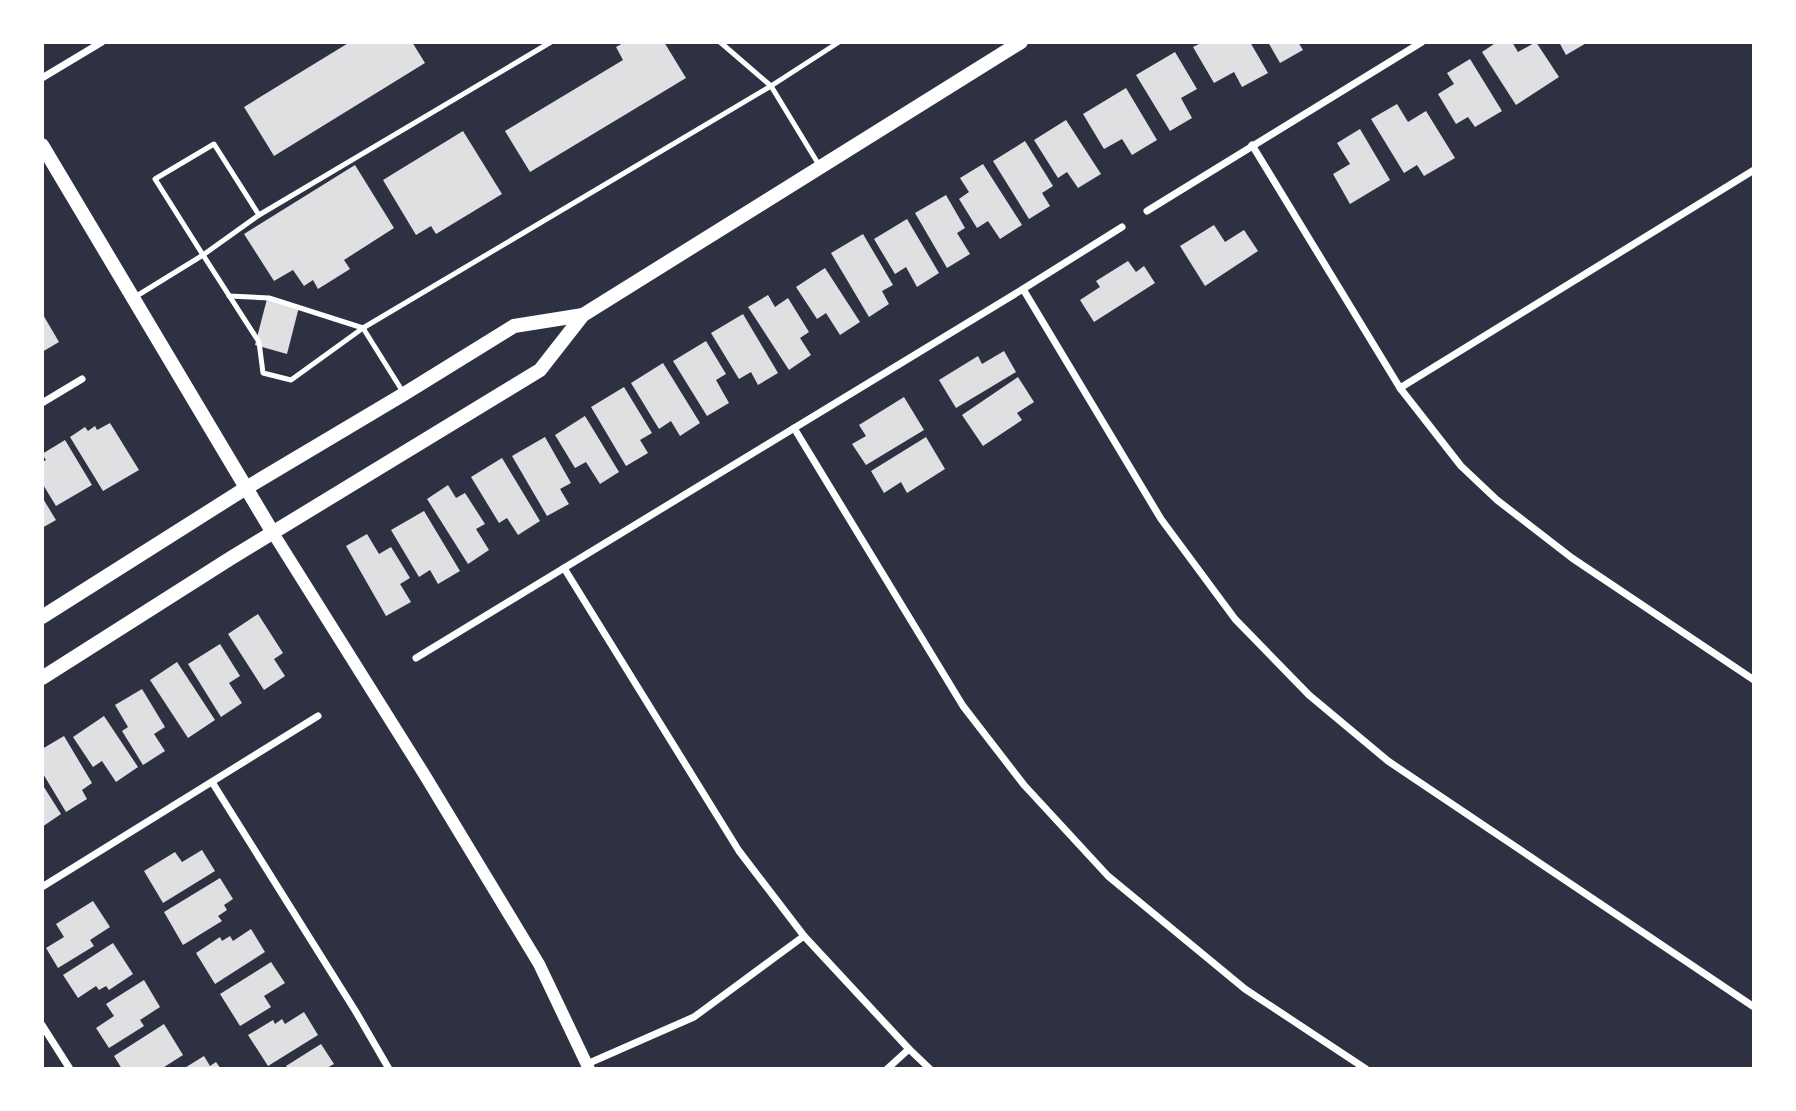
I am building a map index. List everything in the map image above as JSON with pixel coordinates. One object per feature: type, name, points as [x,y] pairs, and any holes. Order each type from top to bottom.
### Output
[{"type":"main road","points":[[42,678],[540,369],[583,315],[1021,42]]},
{"type":"main road","points":[[42,145],[273,533]]},
{"type":"main road","points":[[42,617],[246,488],[514,326],[583,315]]},
{"type":"street","points":[[42,78],[102,42]]},
{"type":"street","points":[[1147,211],[1422,42]]},
{"type":"street","points":[[1252,145],[1400,388],[1461,466],[1497,500],[1572,558],[1754,680]]},
{"type":"street","points":[[1400,388],[1754,170]]},
{"type":"street","points":[[416,658],[1122,227]]},
{"type":"street","points":[[1023,289],[1161,519],[1235,619],[1309,695],[1388,761],[1754,1007]]},
{"type":"street","points":[[42,403],[82,379]]},
{"type":"street","points":[[793,428],[963,706],[1024,785],[1108,876],[1245,989],[1366,1069]]},
{"type":"street","points":[[273,533],[417,762],[539,964],[588,1066],[694,1017],[804,936]]},
{"type":"street","points":[[564,568],[739,851],[804,936],[930,1069]]},
{"type":"street","points":[[42,887],[318,716]]},
{"type":"street","points":[[212,782],[389,1069]]},
{"type":"street","points":[[42,1025],[69,1069]]},
{"type":"street","points":[[887,1069],[909,1049]]},
{"type":"lane","points":[[133,299],[203,255],[259,215],[551,42]]},
{"type":"lane","points":[[720,42],[771,86],[821,167]]},
{"type":"lane","points":[[259,215],[214,144],[155,179],[259,342],[263,373],[291,380],[363,328],[771,86],[839,42]]},
{"type":"lane","points":[[229,296],[268,298],[363,328],[404,394]]},
{"type":"building","points":[[350,42],[412,42],[425,63],[274,156],[244,107]]},
{"type":"building","points":[[625,42],[664,42],[686,78],[530,172],[505,131],[623,60],[616,47]]},
{"type":"building","points":[[1203,42],[1250,42],[1268,73],[1242,87],[1234,72],[1214,83],[1193,47]]},
{"type":"building","points":[[1268,42],[1298,42],[1303,50],[1280,63]]},
{"type":"building","points":[[1497,42],[1512,42],[1518,52],[1536,42],[1559,77],[1516,105],[1482,52]]},
{"type":"building","points":[[1559,42],[1588,42],[1566,55]]},
{"type":"building","points":[[1175,52],[1197,89],[1181,98],[1192,118],[1170,131],[1136,75]]},
{"type":"building","points":[[1470,59],[1502,111],[1475,127],[1468,117],[1456,124],[1438,94],[1454,84],[1447,73]]},
{"type":"building","points":[[1126,88],[1157,140],[1132,155],[1122,139],[1104,149],[1083,114]]},
{"type":"building","points":[[1397,104],[1408,122],[1426,111],[1455,158],[1424,176],[1417,165],[1404,173],[1371,119]]},
{"type":"building","points":[[1066,120],[1101,174],[1078,188],[1067,172],[1058,178],[1034,140]]},
{"type":"building","points":[[1360,129],[1390,180],[1350,204],[1333,174],[1350,164],[1337,143]]},
{"type":"building","points":[[463,131],[502,194],[436,234],[431,226],[416,235],[383,180]]},
{"type":"building","points":[[1025,141],[1053,186],[1042,193],[1050,206],[1029,219],[993,161]]},
{"type":"building","points":[[983,164],[1022,225],[1000,239],[988,221],[977,228],[959,199],[969,192],[960,178]]},
{"type":"building","points":[[355,165],[394,228],[344,260],[350,269],[318,289],[313,280],[304,286],[293,270],[274,281],[244,234]]},
{"type":"building","points":[[946,195],[965,228],[957,233],[970,254],[947,268],[915,213]]},
{"type":"building","points":[[907,219],[939,273],[917,287],[906,267],[895,274],[874,239]]},
{"type":"building","points":[[1214,225],[1225,242],[1244,230],[1258,251],[1205,286],[1180,246]]},
{"type":"building","points":[[863,234],[893,285],[882,291],[889,304],[869,317],[831,253]]},
{"type":"building","points":[[1128,261],[1136,272],[1144,266],[1155,283],[1094,322],[1080,300],[1100,287],[1096,281]]},
{"type":"building","points":[[825,268],[860,322],[840,335],[826,313],[817,319],[796,287]]},
{"type":"building","points":[[768,295],[775,307],[788,298],[809,332],[800,338],[811,355],[789,370],[748,307]]},
{"type":"building","points":[[267,299],[299,307],[287,354],[255,345]]},
{"type":"building","points":[[42,313],[59,342],[42,352]]},
{"type":"building","points":[[743,314],[778,373],[758,385],[751,372],[739,379],[711,333]]},
{"type":"building","points":[[706,341],[726,374],[716,380],[729,403],[707,416],[673,361]]},
{"type":"building","points":[[1004,351],[1016,372],[956,408],[939,380],[978,356],[982,364]]},
{"type":"building","points":[[663,363],[700,423],[680,436],[671,421],[659,429],[631,383]]},
{"type":"building","points":[[1018,377],[1034,402],[1017,413],[1022,420],[983,446],[962,415]]},
{"type":"building","points":[[624,387],[652,433],[640,440],[648,453],[626,466],[591,407]]},
{"type":"building","points":[[904,397],[924,430],[866,465],[852,444],[866,436],[859,425]]},
{"type":"building","points":[[585,416],[619,472],[600,484],[586,462],[575,468],[555,435]]},
{"type":"building","points":[[110,423],[139,470],[103,491],[70,437],[85,427],[88,431],[95,426],[97,430]]},
{"type":"building","points":[[545,437],[571,483],[560,489],[569,504],[547,516],[512,456]]},
{"type":"building","points":[[926,437],[945,469],[907,493],[901,482],[884,493],[871,471]]},
{"type":"building","points":[[65,440],[92,485],[56,506],[42,483],[42,462],[46,460],[42,454]]},
{"type":"building","points":[[502,458],[540,521],[518,535],[507,518],[499,523],[471,477]]},
{"type":"building","points":[[448,485],[456,498],[465,493],[485,524],[476,529],[489,550],[468,564],[427,499]]},
{"type":"building","points":[[42,497],[56,520],[42,528]]},
{"type":"building","points":[[424,511],[460,571],[438,584],[430,570],[419,577],[391,530]]},
{"type":"building","points":[[367,534],[379,554],[391,547],[410,578],[400,584],[411,602],[386,616],[346,546]]},
{"type":"building","points":[[258,614],[283,653],[274,659],[285,676],[264,690],[228,634]]},
{"type":"building","points":[[220,644],[240,676],[229,683],[242,703],[221,717],[188,664]]},
{"type":"building","points":[[177,662],[215,720],[188,738],[150,680]]},
{"type":"building","points":[[142,689],[165,727],[154,734],[165,751],[143,765],[122,731],[128,727],[115,705]]},
{"type":"building","points":[[104,716],[138,767],[116,782],[102,761],[93,767],[73,737]]},
{"type":"building","points":[[64,736],[92,783],[82,790],[87,799],[66,812],[42,772],[42,749]]},
{"type":"building","points":[[42,784],[61,814],[42,827]]},
{"type":"building","points":[[202,850],[215,871],[163,903],[144,871],[175,852],[182,862]]},
{"type":"building","points":[[220,878],[233,899],[224,905],[227,910],[218,916],[222,921],[183,945],[164,912]]},
{"type":"building","points":[[93,901],[110,927],[90,940],[94,946],[58,968],[46,948],[64,937],[56,924]]},
{"type":"building","points":[[251,929],[265,952],[215,984],[196,953],[220,937],[222,941],[230,936],[233,941]]},
{"type":"building","points":[[113,943],[133,974],[109,990],[106,986],[99,990],[96,986],[78,998],[63,975]]},
{"type":"building","points":[[271,962],[285,983],[264,996],[271,1007],[240,1026],[220,994]]},
{"type":"building","points":[[144,980],[160,1007],[140,1020],[144,1026],[109,1048],[96,1028],[114,1016],[106,1004]]},
{"type":"building","points":[[304,1012],[318,1035],[268,1066],[248,1035],[273,1020],[275,1024],[282,1019],[285,1024]]},
{"type":"building","points":[[164,1024],[183,1055],[161,1069],[122,1069],[114,1056]]},
{"type":"building","points":[[321,1044],[334,1064],[325,1069],[288,1069],[286,1066]]},
{"type":"building","points":[[204,1056],[210,1066],[216,1062],[221,1069],[183,1069]]}]
